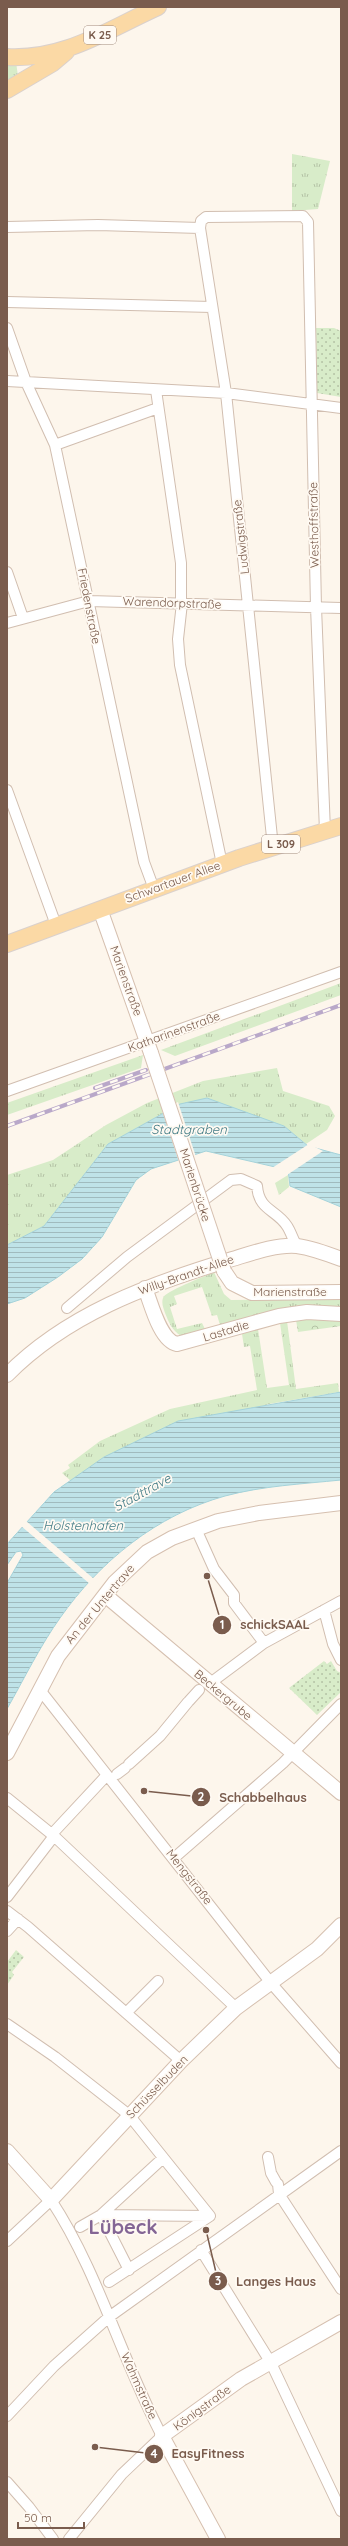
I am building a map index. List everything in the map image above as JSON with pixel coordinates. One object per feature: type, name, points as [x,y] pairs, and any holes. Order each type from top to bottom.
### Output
[{"type":"main road","name":"K 25","points":[[7,90],[53,63],[68,50],[158,7]]},
{"type":"main road","name":"K 25","points":[[11,56],[68,50]]},
{"type":"main road","name":"Schwartauer Allee","points":[[7,944],[222,864],[341,826]]},
{"type":"street","name":"Westhoffstraße","points":[[200,228],[201,221],[206,217],[307,218],[316,608],[325,831]]},
{"type":"street","points":[[7,227],[98,225],[200,228]]},
{"type":"street","name":"Ludwigstraße","points":[[200,228],[226,393],[273,847]]},
{"type":"street","points":[[7,302],[212,306]]},
{"type":"street","name":"Friedenstraße","points":[[7,328],[26,382],[55,445],[144,862],[154,889]]},
{"type":"street","points":[[7,381],[226,393],[312,403],[341,408]]},
{"type":"street","points":[[156,390],[181,563],[181,603],[178,639],[180,665],[222,864]]},
{"type":"street","points":[[55,445],[158,408]]},
{"type":"street","points":[[7,572],[22,618]]},
{"type":"street","name":"Warendorpstraße","points":[[7,624],[22,618],[89,601],[341,608]]},
{"type":"street","points":[[7,790],[56,925]]},
{"type":"street","name":"Marienstraße","points":[[100,909],[149,1048]]},
{"type":"street","name":"Katharinenstraße","points":[[7,1091],[149,1048],[341,972]]},
{"type":"street","name":"Marienbrücke","points":[[149,1048],[224,1271]]},
{"type":"street","points":[[67,1308],[127,1257],[231,1180],[241,1179],[257,1186],[258,1196],[266,1208],[286,1225],[297,1246]]},
{"type":"street","name":"Willy-Brandt-Allee","points":[[7,1375],[41,1343],[59,1330],[123,1297],[145,1288],[259,1251],[297,1246],[341,1259]]},
{"type":"street","name":"Marienstraße","points":[[224,1271],[232,1284],[252,1293],[341,1292]]},
{"type":"street","name":"Lastadie","points":[[145,1288],[163,1334],[170,1342],[177,1344],[279,1316],[307,1312],[341,1314]]},
{"type":"street","name":"An der Untertrave","points":[[7,1753],[58,1656],[105,1595],[130,1566],[147,1552],[196,1529],[259,1513],[341,1503]]},
{"type":"street","points":[[196,1529],[214,1569],[234,1595],[234,1603],[264,1643]]},
{"type":"street","name":"Beckergrube","points":[[105,1595],[203,1686],[292,1753],[341,1794]]},
{"type":"street","points":[[7,1896],[53,1835],[120,1771],[160,1736],[203,1686],[264,1643],[341,1601]]},
{"type":"street","points":[[324,1610],[333,1644],[341,1660]]},
{"type":"street","name":"Mengstraße","points":[[40,1690],[51,1704],[120,1771],[174,1858],[271,1983],[341,2063]]},
{"type":"street","points":[[174,1858],[226,1814],[292,1753],[341,1704]]},
{"type":"street","points":[[7,1798],[53,1835],[236,2008]]},
{"type":"street","points":[[7,1911],[181,2061]]},
{"type":"street","points":[[7,1931],[18,1919]]},
{"type":"street","name":"Schüsselbuden","points":[[51,2200],[181,2061],[236,2008],[317,1949],[341,1925]]},
{"type":"street","points":[[126,2013],[158,1981]]},
{"type":"street","points":[[7,2024],[54,2057],[129,2115],[160,2156],[210,2216]]},
{"type":"street","points":[[7,2416],[54,2366],[109,2317],[202,2250],[278,2187],[341,2150]]},
{"type":"street","points":[[7,2152],[51,2200],[8,2236]]},
{"type":"street","points":[[80,2227],[101,2215],[160,2156]]},
{"type":"street","points":[[268,2157],[271,2173],[278,2187],[341,2289]]},
{"type":"street","name":"Wahmstraße","points":[[51,2200],[88,2266],[162,2436],[218,2539]]},
{"type":"street","points":[[101,2215],[210,2216]]},
{"type":"street","points":[[101,2215],[130,2270]]},
{"type":"street","points":[[109,2282],[130,2270],[210,2216]]},
{"type":"street","points":[[202,2250],[271,2363],[341,2511]]},
{"type":"street","name":"Königstraße","points":[[69,2539],[122,2474],[162,2436],[241,2379],[341,2322]]},
{"type":"street","points":[[7,2482],[29,2507],[53,2539]]},
{"type":"green space","points":[[7,62],[16,62],[18,76],[7,84]]},
{"type":"green space","points":[[292,154],[330,161],[318,209],[292,211]]},
{"type":"green space","points":[[316,328],[334,328],[341,331],[341,397],[317,393]]},
{"type":"green space","points":[[341,983],[341,995],[175,1056],[161,1050]]},
{"type":"green space","points":[[143,1055],[141,1068],[7,1115],[7,1103]]},
{"type":"green space","points":[[277,1068],[283,1091],[329,1106],[335,1116],[327,1130],[306,1144],[284,1126],[180,1104],[108,1144],[44,1226],[7,1245],[7,1175],[53,1160],[106,1125],[147,1103],[203,1081]]},
{"type":"green space","points":[[288,1175],[289,1187],[279,1195],[275,1183]]},
{"type":"green space","points":[[214,1272],[224,1294],[231,1300],[341,1299],[341,1307],[313,1307],[181,1336],[173,1329],[168,1320],[162,1302],[163,1298],[165,1295],[177,1288]],"holes":[[[202,1287],[212,1316],[217,1315],[220,1325],[205,1329],[202,1323],[177,1329],[170,1307],[177,1304],[174,1296]]]},
{"type":"green space","points":[[318,1318],[341,1319],[341,1326],[298,1332],[296,1320]]},
{"type":"green space","points":[[287,1321],[296,1389],[338,1383],[339,1392],[269,1404],[104,1457],[71,1481],[62,1473],[70,1468],[68,1465],[100,1441],[170,1409],[257,1390],[250,1346],[244,1347],[242,1334],[258,1329],[267,1388],[289,1385],[280,1323]]},
{"type":"green space","points":[[324,1661],[327,1664],[331,1661],[337,1671],[341,1673],[341,1692],[317,1715],[289,1688]]},
{"type":"green space","points":[[16,1950],[24,1957],[12,1972],[14,1975],[7,1985],[7,1962]]},
{"type":"water","name":"Stadtgraben","points":[[207,1098],[284,1126],[308,1146],[341,1155],[341,1207],[290,1186],[288,1170],[206,1151],[151,1169],[136,1180],[102,1237],[82,1259],[58,1277],[25,1298],[7,1304],[7,1245],[44,1226],[108,1144],[180,1104]]},
{"type":"water","name":"Holstenhafen","points":[[341,1392],[341,1480],[268,1488],[225,1496],[200,1504],[153,1528],[112,1559],[76,1597],[46,1640],[7,1709],[7,1583],[23,1555],[21,1551],[16,1552],[7,1565],[7,1544],[54,1492],[104,1457],[178,1421]]},
{"type":"pier","points":[[178,1102],[196,1157],[179,1162],[162,1110]]},
{"type":"pier","points":[[309,1144],[323,1151],[287,1175],[287,1172],[272,1168]]},
{"type":"pier","points":[[26,1521],[94,1579],[90,1584],[21,1526]]},
{"type":"railway","points":[[7,1126],[341,1005]]},
{"type":"railway","points":[[95,1088],[146,1070]]},
{"type":"place","name":"schickSAAL","points":[[207,1576]]},
{"type":"place","name":"Schabbelhaus","points":[[144,1791]]},
{"type":"place","name":"Langes Haus","points":[[206,2230]]},
{"type":"place","name":"EasyFitness","points":[[95,2447]]},
{"type":"district","name":"Lübeck","points":[[123,2227]]},
{"type":"water label","name":"Stadttrave","points":[[142,1492]]}]
